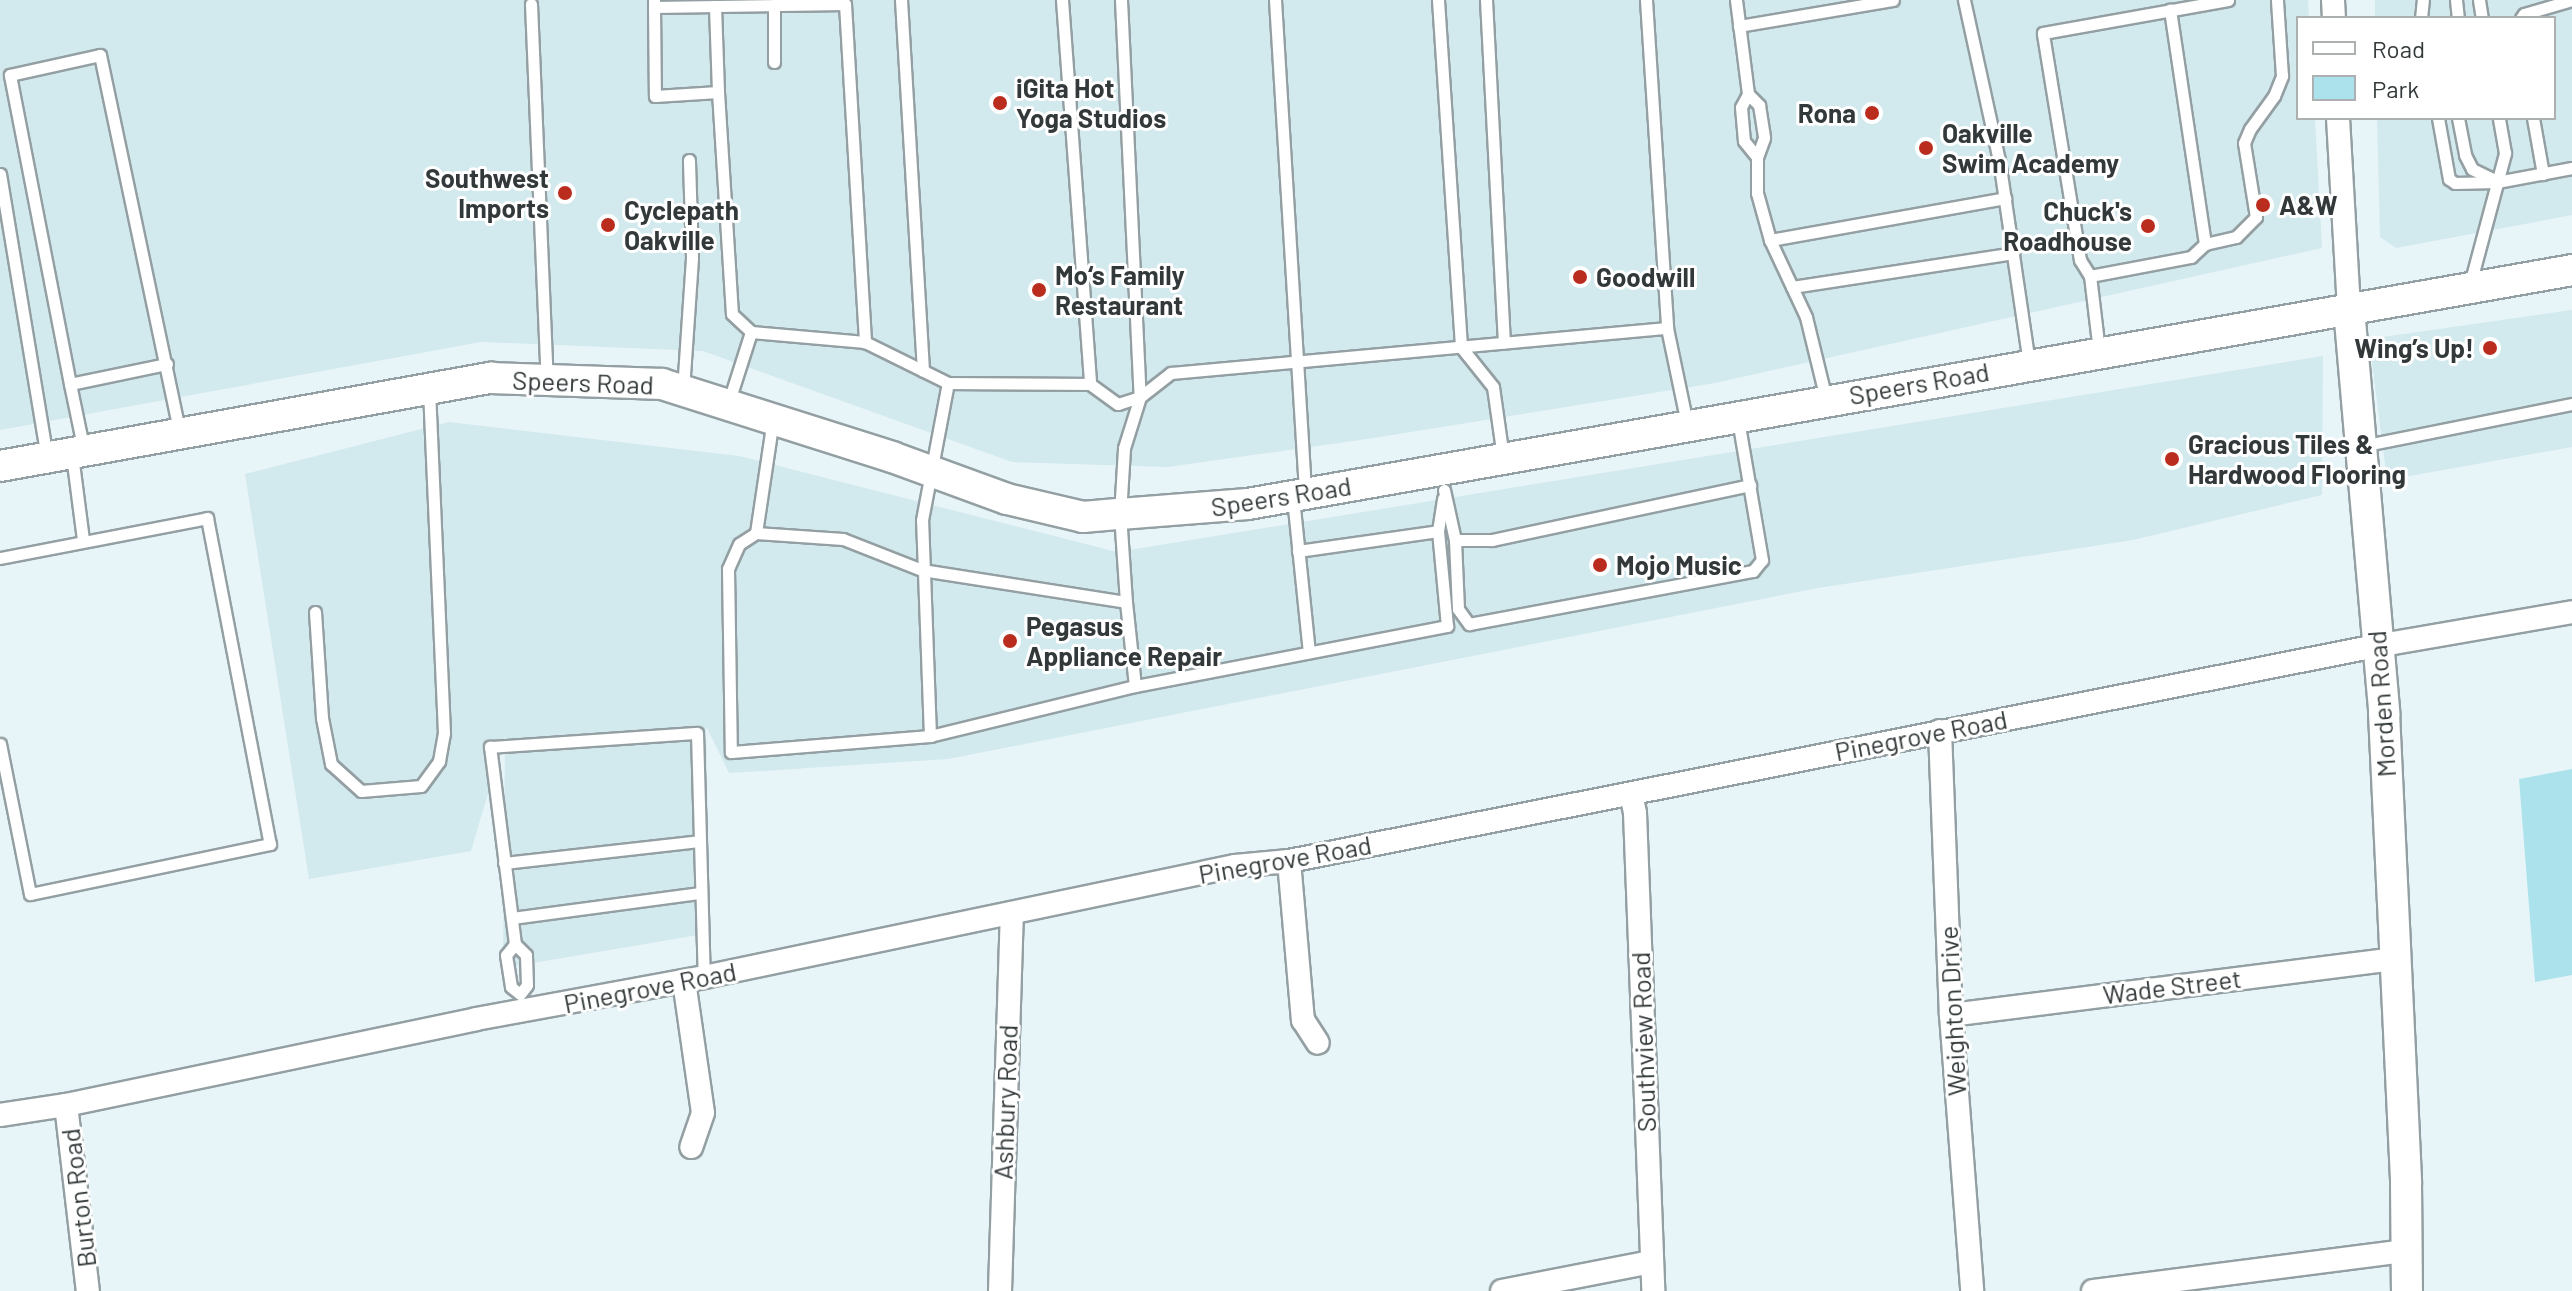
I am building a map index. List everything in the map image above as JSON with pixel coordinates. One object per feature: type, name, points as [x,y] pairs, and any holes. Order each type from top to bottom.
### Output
[{"type":"main road","name":"Speers Road","points":[[0,466],[491,378],[662,384],[934,472],[1007,499],[1083,517],[1248,504],[1299,495],[1442,480],[1503,458],[2572,270]]},
{"type":"main road","name":"Morden Road","points":[[2349,309],[2384,713],[2406,1183],[2407,1291]]},
{"type":"street","name":"Morden Road","points":[[2338,120],[2349,309]]},
{"type":"street","name":"Pinegrove Road","points":[[0,1115],[66,1105],[521,1002],[694,979],[1235,866],[1289,861],[2376,646],[2572,612]]},
{"type":"street","name":"Weighton Drive","points":[[1940,731],[1951,1015],[1972,1291]]},
{"type":"street","name":"Southview Road","points":[[1631,794],[1635,813],[1653,1291]]},
{"type":"street","points":[[1289,861],[1303,1020],[1318,1043]]},
{"type":"street","name":"Ashbury Road","points":[[1000,1291],[1012,913]]},
{"type":"street","name":"Wade Street","points":[[1951,1015],[2394,959]]},
{"type":"street","points":[[691,1147],[703,1113],[694,979]]},
{"type":"street","name":"Burton Road","points":[[66,1105],[88,1291]]},
{"type":"street","points":[[2093,1291],[2406,1251]]},
{"type":"street","points":[[1502,1291],[1651,1262]]},
{"type":"lane","points":[[901,0],[923,370]]},
{"type":"lane","points":[[1062,0],[1090,384]]},
{"type":"lane","points":[[1121,0],[1140,397],[1124,448],[1120,514],[1135,686]]},
{"type":"lane","points":[[1275,0],[1297,362],[1298,551],[1309,652]]},
{"type":"lane","points":[[1438,0],[1461,347],[1493,387],[1503,458]]},
{"type":"lane","points":[[1486,0],[1504,343]]},
{"type":"lane","points":[[1646,0],[1667,328],[1687,424]]},
{"type":"lane","points":[[1736,0],[1748,94],[1741,107],[1744,141],[1757,157]]},
{"type":"lane","points":[[1739,26],[1893,0]]},
{"type":"lane","points":[[1964,0],[1985,82],[2029,364]]},
{"type":"lane","points":[[2099,352],[2090,276],[2080,260],[2043,33],[2228,0]]},
{"type":"lane","points":[[2090,276],[2191,257],[2205,244],[2236,237],[2256,217],[2244,143],[2250,129],[2274,96],[2282,76],[2277,0]]},
{"type":"lane","points":[[2522,16],[2572,0]]},
{"type":"lane","points":[[531,4],[547,380]]},
{"type":"lane","points":[[718,92],[655,96],[654,4],[845,4],[865,342]]},
{"type":"lane","points":[[774,5],[774,62]]},
{"type":"lane","points":[[715,6],[732,314],[751,332],[865,342],[948,383],[1090,384],[1118,404],[1140,397],[1171,373],[1667,328]]},
{"type":"lane","points":[[2170,10],[2205,244]]},
{"type":"lane","points":[[68,455],[70,384],[10,75],[100,55],[181,434]]},
{"type":"lane","points":[[1748,94],[1759,105],[1764,138],[1757,157],[1757,193],[1770,240],[1806,317],[1827,400]]},
{"type":"lane","points":[[2438,120],[2449,179],[2455,183],[2497,182],[2572,168]]},
{"type":"lane","points":[[2458,120],[2465,155],[2472,169],[2497,182]]},
{"type":"lane","points":[[2468,288],[2505,153],[2499,120]]},
{"type":"lane","points":[[2533,120],[2543,174]]},
{"type":"lane","points":[[683,391],[692,257],[689,160]]},
{"type":"lane","points":[[0,174],[68,455],[83,540]]},
{"type":"lane","points":[[1770,240],[2005,198]]},
{"type":"lane","points":[[1792,287],[2013,253]]},
{"type":"lane","points":[[728,405],[751,332]]},
{"type":"lane","points":[[70,384],[167,364]]},
{"type":"lane","points":[[930,736],[922,520],[934,472],[948,383]]},
{"type":"lane","points":[[315,612],[322,718],[331,764],[361,791],[421,786],[439,761],[444,733],[429,390]]},
{"type":"lane","points":[[2360,446],[2572,404]]},
{"type":"lane","points":[[1442,480],[1455,540],[1458,609],[1469,624],[1753,571],[1762,560],[1737,415]]},
{"type":"lane","points":[[756,533],[773,419]]},
{"type":"lane","points":[[1126,602],[922,570],[843,539],[756,533],[739,544],[728,569],[731,752],[930,736],[1135,686],[1447,626],[1438,531],[1442,480]]},
{"type":"lane","points":[[1455,540],[1492,540],[1750,485]]},
{"type":"lane","points":[[0,558],[207,518],[270,844],[30,894],[0,744]]},
{"type":"lane","points":[[1298,551],[1438,531]]},
{"type":"lane","points":[[521,1002],[527,985],[526,955],[515,944],[490,747],[697,733],[700,893],[694,979]]},
{"type":"lane","points":[[504,863],[699,841]]},
{"type":"lane","points":[[512,918],[700,893]]},
{"type":"lane","points":[[515,944],[506,955],[511,987],[521,1002]]},
{"type":"shaded area","points":[[0,0],[2308,0],[2309,16],[2296,16],[2296,120],[2315,120],[2322,248],[1715,383],[1367,439],[1168,467],[1012,462],[703,351],[481,342],[0,430]]},
{"type":"shaded area","points":[[2375,0],[2572,0],[2572,215],[2396,248],[2380,237],[2377,120],[2556,120],[2556,16],[2375,16]]},
{"type":"shaded area","points":[[2572,310],[2572,447],[2387,480],[2369,339]]},
{"type":"shaded area","points":[[2323,356],[2322,495],[2133,540],[1818,588],[948,759],[729,773],[706,726],[710,933],[503,968],[505,736],[471,851],[309,879],[245,474],[449,422],[739,456],[1117,552]]},
{"type":"green space","points":[[2572,769],[2572,975],[2535,982],[2519,779]]},
{"type":"place","name":"iGita Hot Yoga Studios","points":[[1000,103]]},
{"type":"place","name":"Rona","points":[[1872,113]]},
{"type":"place","name":"Oakville Swim Academy","points":[[1926,148]]},
{"type":"place","name":"Southwest Imports","points":[[565,193]]},
{"type":"place","name":"A&W","points":[[2263,205]]},
{"type":"place","name":"Cyclepath Oakville","points":[[608,225]]},
{"type":"place","name":"Chuck's Roadhouse","points":[[2148,226]]},
{"type":"place","name":"Goodwill","points":[[1580,277]]},
{"type":"place","name":"Mo‘s Family Restaurant","points":[[1039,290]]},
{"type":"place","name":"Wing’s Up!","points":[[2490,348]]},
{"type":"place","name":"Gracious Tiles & Hardwood Flooring","points":[[2172,459]]},
{"type":"place","name":"Mojo Music","points":[[1600,565]]},
{"type":"place","name":"Pegasus Appliance Repair","points":[[1010,641]]}]
